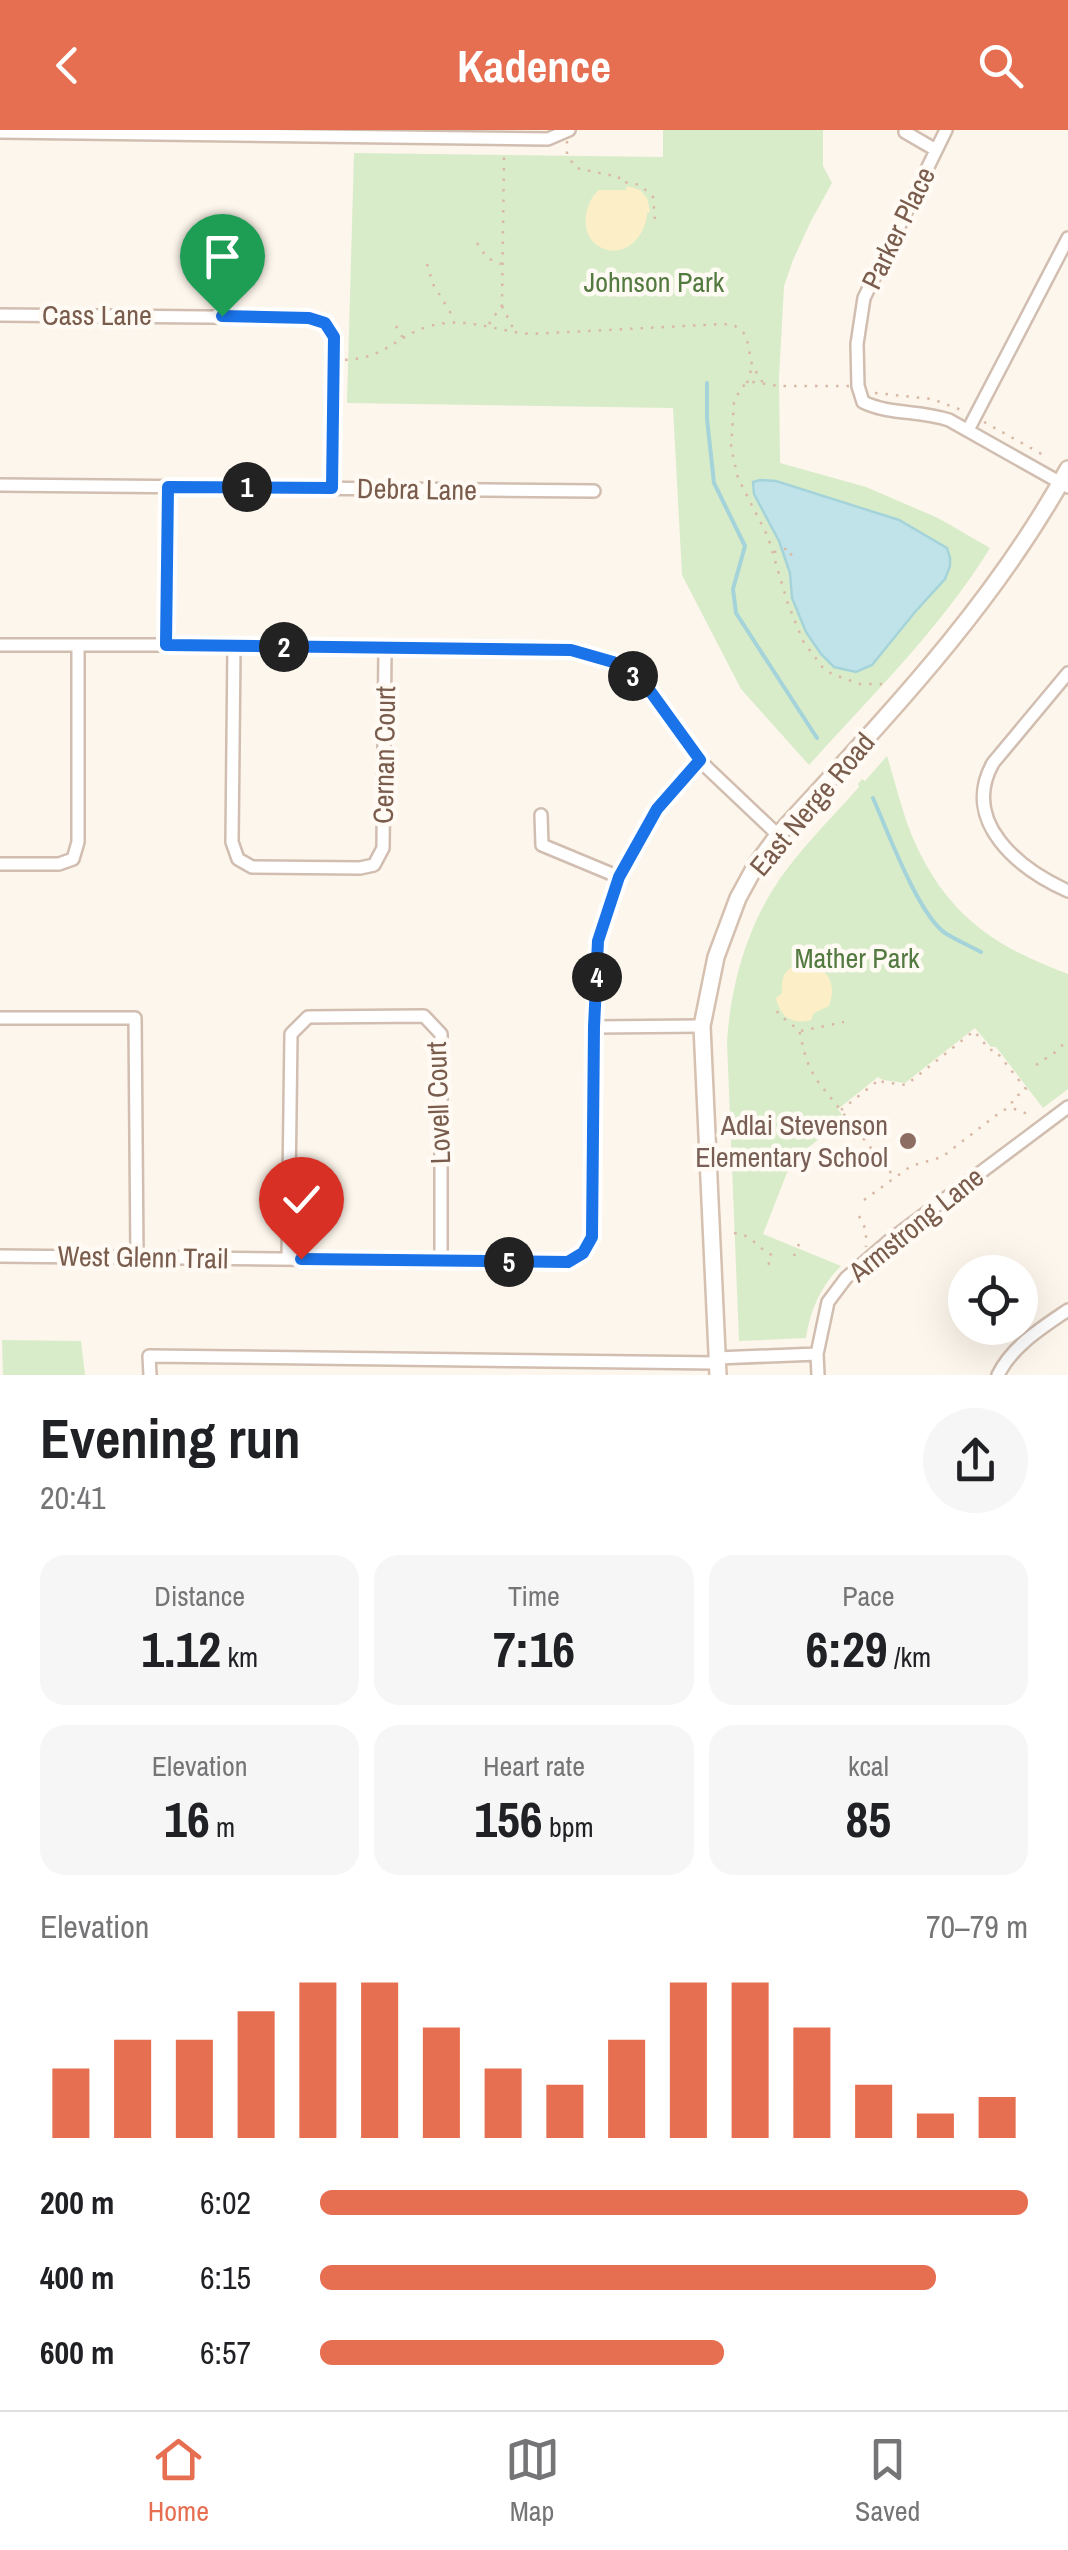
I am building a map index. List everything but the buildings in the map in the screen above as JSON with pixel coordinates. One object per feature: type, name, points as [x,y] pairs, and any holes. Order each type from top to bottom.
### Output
[{"type":"main road","name":"East Nerge Road","points":[[717,1365],[702,1026],[716,957],[738,898],[778,835],[939,657],[1012,562],[1066,480]]},
{"type":"street","name":"Parker Place","points":[[858,386],[864,298],[946,130]]},
{"type":"street","points":[[0,132],[548,139],[567,132]]},
{"type":"street","points":[[905,132],[936,150]]},
{"type":"street","points":[[968,430],[1068,238]]},
{"type":"street","name":"Cass Lane","points":[[0,315],[309,318],[325,323],[334,337],[332,488]]},
{"type":"street","points":[[858,386],[862,402],[880,410],[928,413],[1066,480]]},
{"type":"street","name":"Debra Lane","points":[[0,485],[594,490]]},
{"type":"street","points":[[166,645],[168,487]]},
{"type":"street","points":[[0,645],[571,650],[613,662],[645,684],[700,760],[778,835]]},
{"type":"street","points":[[0,864],[59,864],[73,859],[78,842],[78,645]]},
{"type":"street","name":"Cernan Court","points":[[234,646],[232,842],[238,859],[252,867],[374,866],[382,848],[385,649]]},
{"type":"street","points":[[1068,672],[993,763],[984,780],[982,800],[992,828],[1011,855],[1041,878],[1068,891]]},
{"type":"street","points":[[700,760],[657,809],[619,877],[598,941],[594,1027],[702,1026]]},
{"type":"street","points":[[541,814],[542,845],[619,877]]},
{"type":"street","name":"Lovell Court","points":[[288,1259],[291,1034],[308,1018],[424,1016],[441,1034],[441,1261]]},
{"type":"street","points":[[0,1018],[135,1018],[137,1257]]},
{"type":"street","name":"West Glenn Trail","points":[[0,1256],[568,1262],[583,1253],[592,1237],[594,1027]]},
{"type":"street","name":"Armstrong Lane","points":[[818,1375],[828,1302],[846,1278],[1068,1107]]},
{"type":"street","points":[[998,1375],[1029,1338],[1068,1310]]},
{"type":"street","points":[[150,1375],[149,1356],[717,1365],[818,1354]]},
{"type":"path","points":[[567,132],[567,154],[576,168],[640,184],[653,197],[655,220]]},
{"type":"path","points":[[504,154],[502,305],[516,333]]},
{"type":"path","points":[[477,243],[486,258],[503,264]]},
{"type":"path","points":[[427,264],[433,284],[456,322]]},
{"type":"path","points":[[488,326],[502,305]]},
{"type":"path","points":[[348,360],[378,354],[426,324],[456,322],[544,334],[723,324],[746,335],[752,365],[763,383]]},
{"type":"path","points":[[396,326],[404,339]]},
{"type":"path","points":[[752,365],[734,403],[731,447],[738,478],[768,537],[803,642],[824,668],[845,680],[882,684]]},
{"type":"path","points":[[746,384],[858,386],[873,393],[932,399],[975,417],[1047,457]]},
{"type":"path","points":[[772,552],[790,548],[792,556]]},
{"type":"path","points":[[778,1010],[779,1016],[800,1032],[809,1068],[894,1178]]},
{"type":"path","points":[[800,1032],[844,1022]]},
{"type":"path","points":[[841,1110],[880,1079],[906,1085],[974,1031],[1026,1089],[1012,1100],[1012,1108]]},
{"type":"path","points":[[1036,1065],[1067,1040]]},
{"type":"path","points":[[864,1200],[916,1163],[942,1157],[1003,1110],[1012,1108],[1033,1116]]},
{"type":"path","points":[[859,1216],[866,1230],[866,1247]]},
{"type":"path","points":[[734,1233],[752,1238],[772,1255],[766,1271]]},
{"type":"path","points":[[794,1256],[799,1244]]},
{"type":"green space","name":"Johnson Park","points":[[663,130],[823,130],[823,166],[832,183],[784,286],[780,463],[866,487],[938,518],[990,548],[928,633],[809,765],[741,689],[682,575],[673,408],[347,403],[354,153],[663,157]]},
{"type":"green space","name":"Mather Park","points":[[887,756],[912,836],[925,863],[956,906],[994,938],[1068,974],[1068,1089],[1043,1108],[996,1047],[991,1047],[975,1028],[905,1083],[878,1077],[838,1109],[845,1119],[792,1160],[763,1234],[841,1266],[818,1299],[806,1338],[739,1341],[727,1042],[738,973],[752,929],[787,869],[862,779],[865,781]]},
{"type":"green space","points":[[2,1340],[81,1341],[85,1375],[3,1375]]},
{"type":"sand","points":[[627,186],[640,190],[647,198],[650,212],[632,244],[616,251],[607,250],[588,234],[587,210],[599,190],[626,190]]},
{"type":"sand","points":[[800,964],[823,971],[832,989],[829,1006],[804,1021],[788,1018],[776,998],[782,993],[785,974]]},
{"type":"water","points":[[776,481],[899,520],[947,548],[950,566],[945,579],[872,665],[856,672],[834,667],[806,632],[792,598],[790,573],[779,541],[754,494],[753,482]]},
{"type":"waterway","points":[[707,383],[714,483],[745,546],[733,589],[736,613],[817,738]]},
{"type":"waterway","points":[[873,798],[924,908],[945,933],[981,952]]},
{"type":"place","name":"Adlai Stevenson Elementary School","points":[[908,1141]]},
{"type":"route","points":[[222,316],[309,318],[325,323],[334,337],[332,488],[168,487],[166,645],[571,650],[613,662],[645,684],[700,760],[657,809],[619,877],[598,941],[592,1237],[583,1253],[568,1262],[301,1259]]}]
